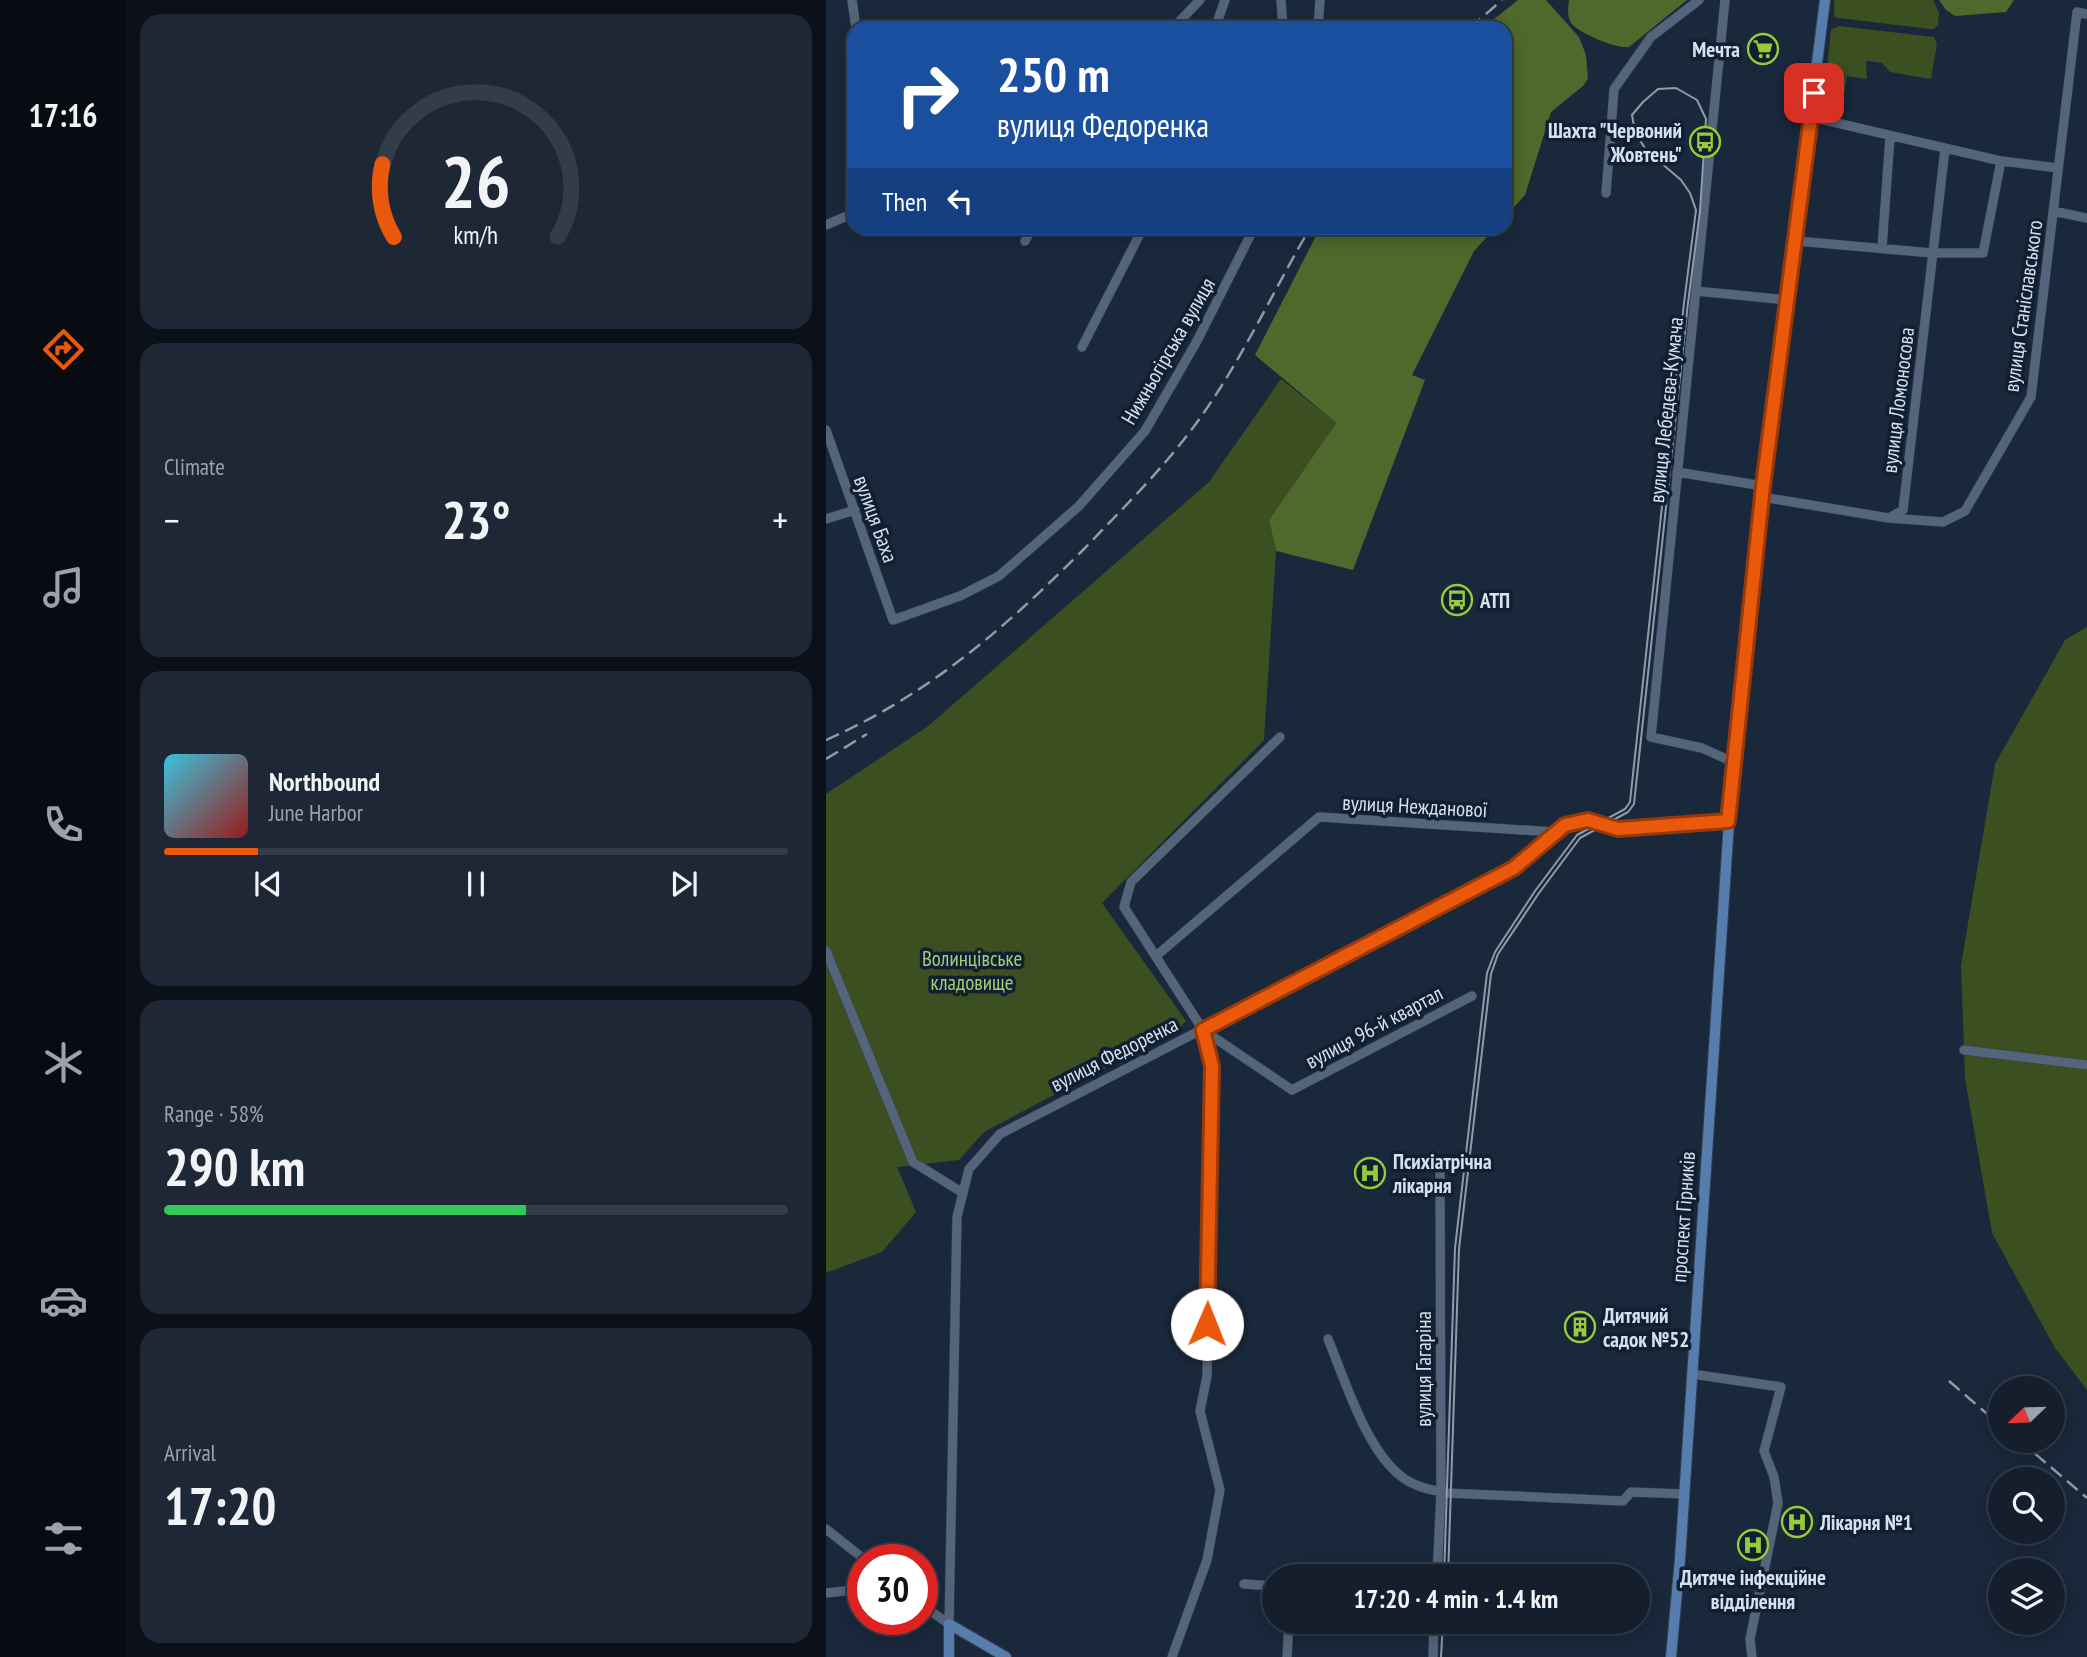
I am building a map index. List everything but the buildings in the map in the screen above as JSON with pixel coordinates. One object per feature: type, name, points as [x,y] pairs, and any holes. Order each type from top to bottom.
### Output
[{"type":"main road","name":"проспект Гірників","points":[[1671,1657],[1685,1494],[1733,762],[1762,492],[1825,0]]},
{"type":"main road","name":"вулиця Федоренка","points":[[949,1625],[949,1657]]},
{"type":"main road","points":[[949,1625],[1006,1657]]},
{"type":"street","points":[[852,0],[855,21]]},
{"type":"street","points":[[1180,21],[1200,0]]},
{"type":"street","points":[[1218,21],[1225,0]]},
{"type":"street","points":[[1281,0],[1282,21]]},
{"type":"street","points":[[1318,21],[1320,0]]},
{"type":"street","points":[[1606,193],[1614,89],[1651,37],[1699,0]]},
{"type":"street","name":"вулиця Лебедєва-Кумача","points":[[1725,0],[1651,737],[1702,748],[1733,762]]},
{"type":"street","name":"вулиця Станіславського","points":[[1889,518],[1943,522],[1965,511],[2031,397],[2053,211],[2082,13]]},
{"type":"street","points":[[1811,117],[2001,161],[2059,168]]},
{"type":"street","points":[[1882,248],[1890,137]]},
{"type":"street","name":"вулиця Ломоносова","points":[[1889,518],[1903,510],[1945,149]]},
{"type":"street","points":[[1796,241],[1932,253],[1983,253],[2001,161]]},
{"type":"street","points":[[2053,211],[2087,218]]},
{"type":"street","points":[[826,225],[847,216]]},
{"type":"street","points":[[1025,242],[1028,235]]},
{"type":"street","points":[[1082,346],[1139,235]]},
{"type":"street","name":"Нижньогірська вулиця","points":[[893,620],[960,596],[999,576],[1079,506],[1145,431],[1197,341],[1250,235]]},
{"type":"street","points":[[1696,291],[1787,300]]},
{"type":"street","name":"вулиця Баха","points":[[826,430],[893,620]]},
{"type":"street","points":[[1677,472],[1889,518]]},
{"type":"street","points":[[826,519],[855,510]]},
{"type":"street","points":[[1172,1657],[1207,1560],[1220,1490],[1200,1411],[1207,1376],[1212,1066],[1203,1030],[1124,907],[1131,882],[1280,737]]},
{"type":"street","name":"вулиця Нежданової","points":[[1156,956],[1319,817],[1555,832]]},
{"type":"street","name":"вулиця Федоренка","points":[[949,1625],[957,1217],[969,1169],[1000,1134],[1514,868],[1565,825],[1588,820],[1618,829],[1728,821]]},
{"type":"street","points":[[826,951],[913,1162],[963,1193]]},
{"type":"street","name":"вулиця 96-й квартал","points":[[1203,1030],[1293,1090],[1472,996]]},
{"type":"street","points":[[1964,1050],[2087,1065]]},
{"type":"street","name":"вулиця Гагаріна","points":[[1438,1564],[1441,1492],[1440,1162]]},
{"type":"street","points":[[1328,1339],[1382,1459],[1403,1478],[1426,1489],[1441,1492],[1623,1500],[1631,1492],[1685,1494]]},
{"type":"street","points":[[1692,1374],[1782,1387],[1764,1451],[1778,1503],[1750,1639],[1752,1657]]},
{"type":"street","points":[[826,1529],[847,1546]]},
{"type":"street","points":[[1244,1584],[1262,1585]]},
{"type":"street","points":[[826,1593],[847,1591]]},
{"type":"street","points":[[938,1617],[949,1625]]},
{"type":"street","points":[[1287,1657],[1288,1634]]},
{"type":"street","points":[[1433,1657],[1434,1634]]},
{"type":"green space","points":[[1518,0],[1546,0],[1579,37],[1586,55],[1588,79],[1551,112],[1525,195],[1512,209],[1512,21],[1492,21]]},
{"type":"green space","points":[[1569,0],[1687,0],[1629,47],[1623,47],[1589,36],[1575,27],[1569,17]]},
{"type":"green space","points":[[1834,0],[1933,0],[1939,13],[1938,25],[1930,29],[1834,17]]},
{"type":"green space","points":[[1939,0],[2014,0],[2006,12],[1955,16],[1946,10]]},
{"type":"green space","points":[[1839,26],[1934,37],[1937,44],[1931,79],[1890,72],[1882,63],[1866,61],[1867,79],[1847,76],[1840,119],[1822,114],[1831,30]]},
{"type":"green space","points":[[1316,235],[1489,235],[1474,251],[1412,375],[1425,380],[1353,570],[1276,551],[1269,520],[1336,423],[1255,355]]},
{"type":"green space","name":"Волинцівське кладовище","points":[[1281,379],[1336,423],[1269,520],[1276,551],[1264,740],[1102,903],[1186,1021],[1179,1029],[984,1132],[959,1160],[897,1167],[916,1212],[882,1252],[826,1273],[826,794],[927,727],[1209,482]]},
{"type":"green space","points":[[2087,627],[2087,1390],[2055,1348],[1992,1233],[1965,1078],[1961,965],[1995,764],[2065,640]]},
{"type":"tram line","points":[[1444,1564],[1455,1248],[1487,973],[1495,952],[1535,891],[1577,835],[1625,809],[1630,802],[1696,210],[1690,193],[1681,180],[1646,150],[1635,132],[1632,115],[1658,89],[1676,88],[1697,100],[1706,119],[1700,211],[1634,804],[1628,812],[1580,838],[1498,954],[1491,974],[1459,1249],[1448,1564]]},
{"type":"tram line","points":[[1441,1657],[1442,1634]]},
{"type":"railway","points":[[1478,21],[1502,0]]},
{"type":"railway","points":[[826,740],[899,702],[965,656],[1026,605],[1128,503],[1169,458],[1211,402],[1306,235]]},
{"type":"railway","points":[[826,759],[867,734]]},
{"type":"railway","points":[[1949,1381],[1988,1415]]},
{"type":"railway","points":[[2034,1453],[2087,1498]]},
{"type":"place","name":"Мечта","points":[[1763,49]]},
{"type":"place","name":"Шахта \"Червоний Жовтень\"","points":[[1705,142]]},
{"type":"place","name":"АТП","points":[[1457,600]]},
{"type":"place","name":"Психіатрічна лікарня","points":[[1370,1173]]},
{"type":"place","name":"Дитячий садок №52","points":[[1580,1327]]},
{"type":"place","name":"Лікарня №1","points":[[1797,1522]]},
{"type":"place","name":"Дитяче інфекційне відділення","points":[[1753,1545]]},
{"type":"route","points":[[1207,1324],[1212,1066],[1203,1030],[1514,868],[1565,825],[1588,820],[1618,829],[1728,821],[1763,486],[1814,93]]}]
